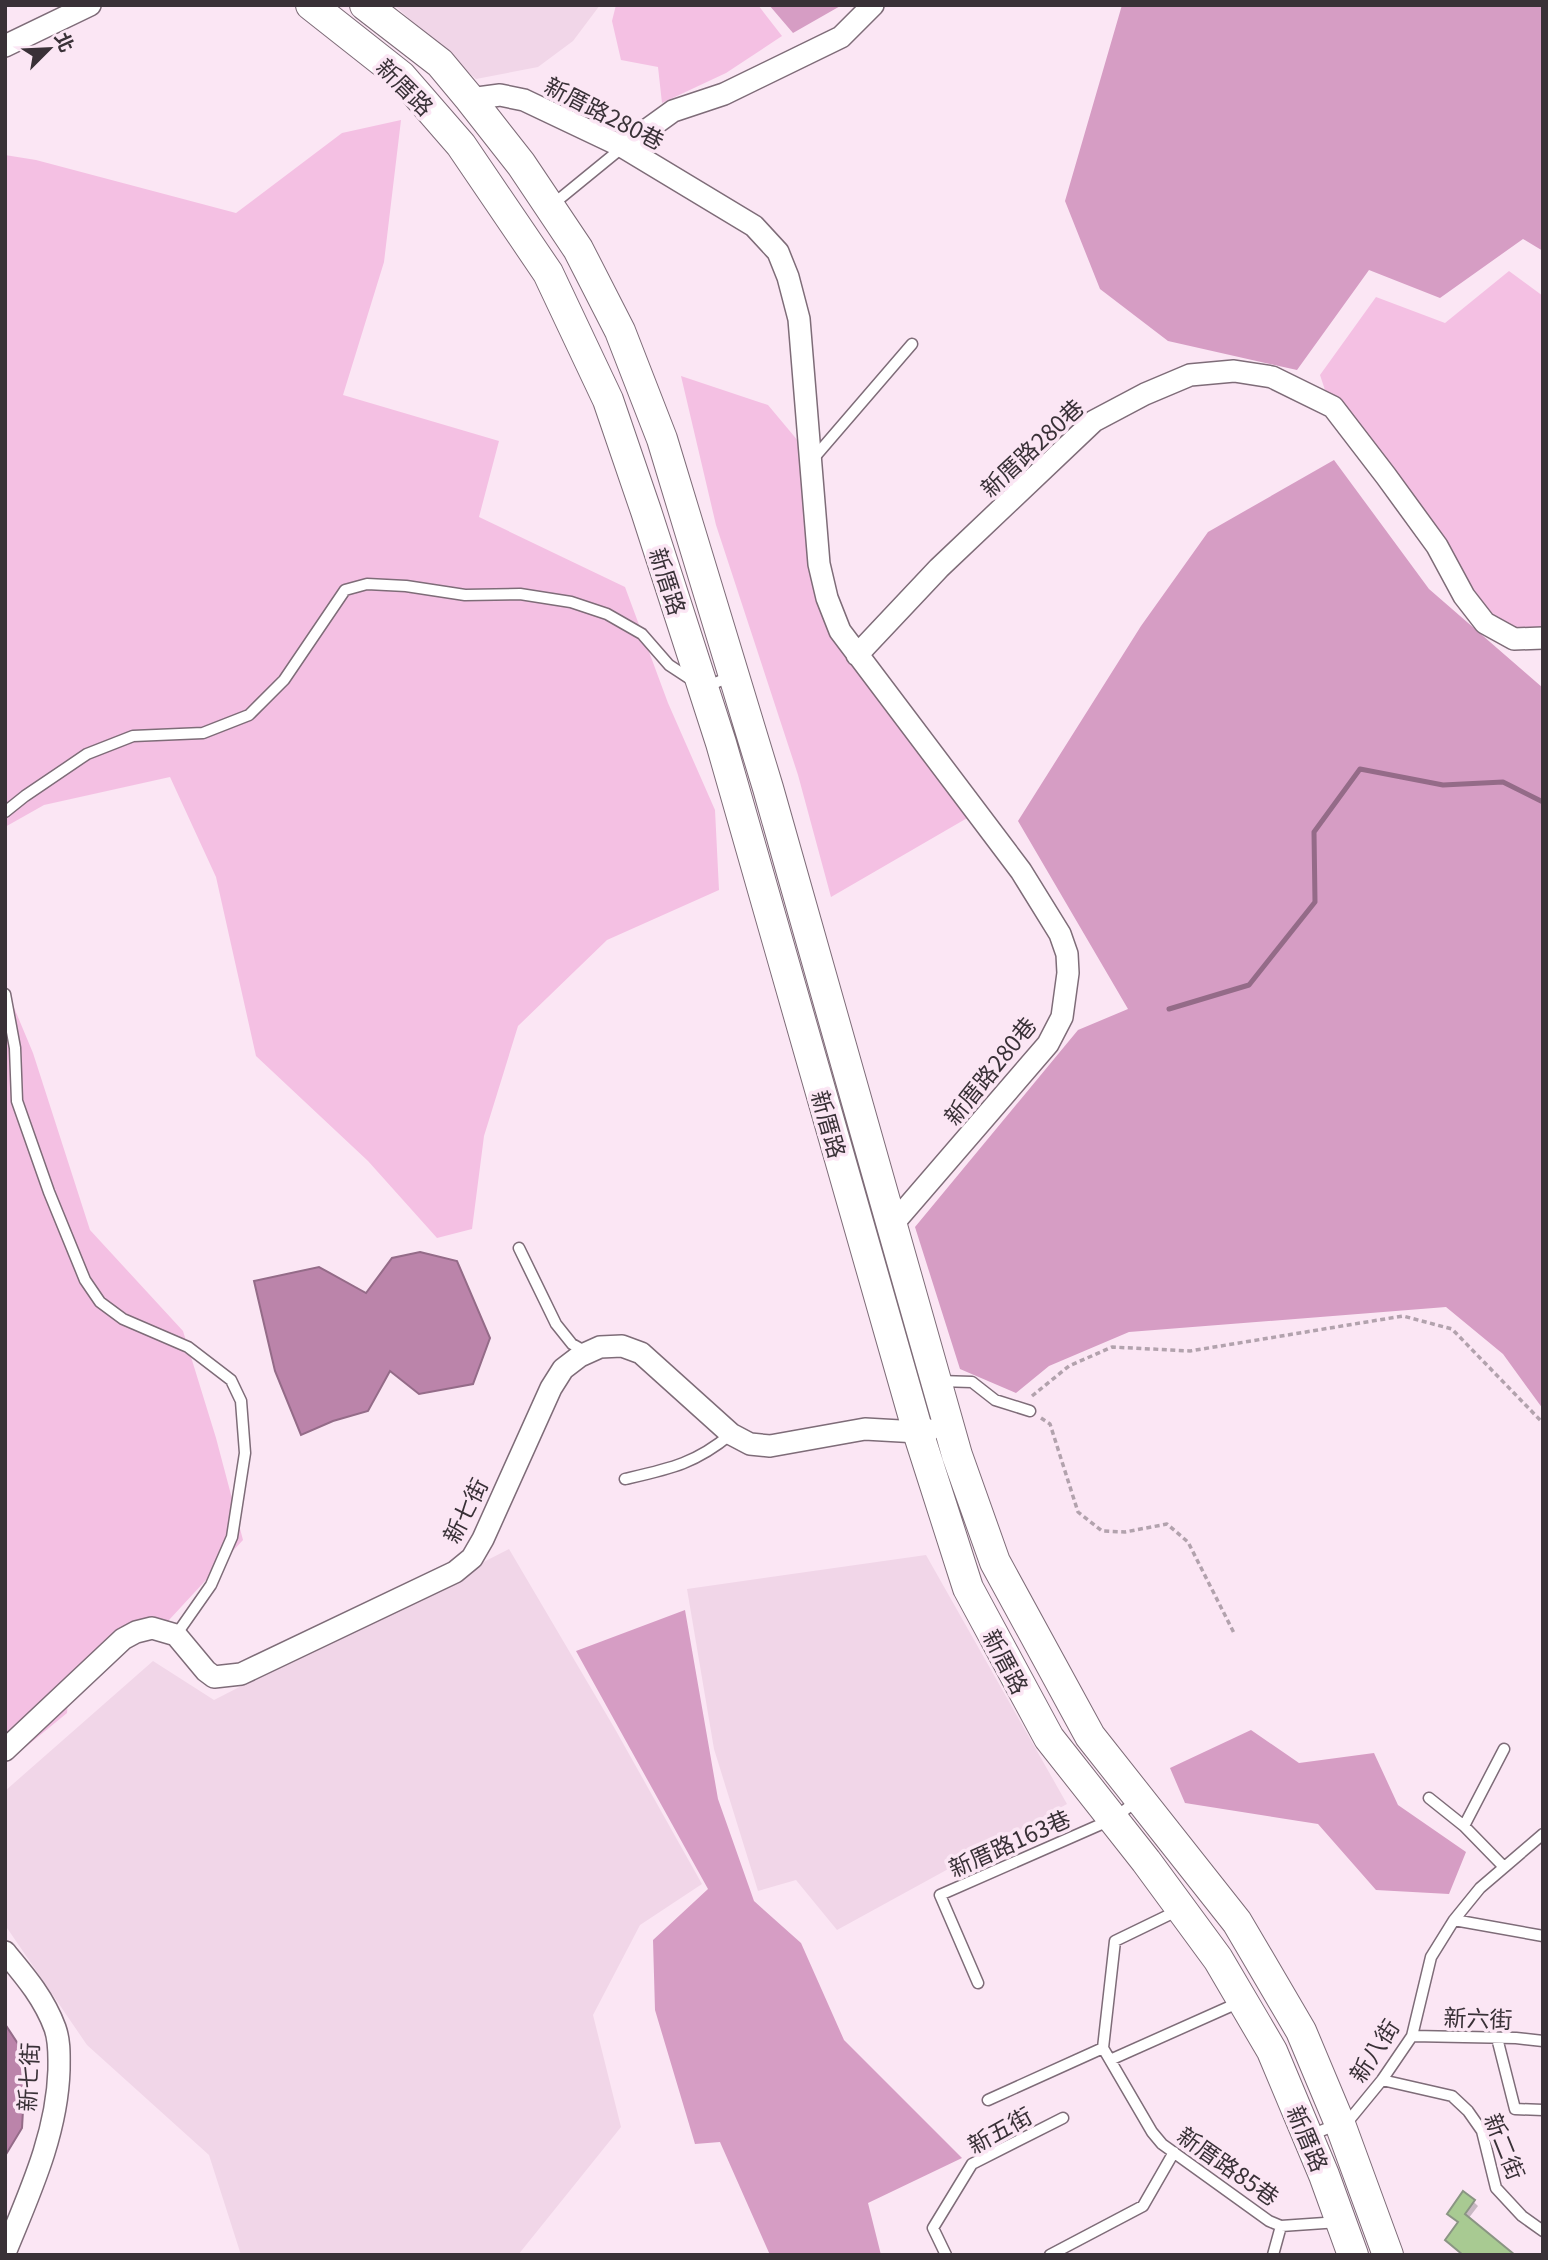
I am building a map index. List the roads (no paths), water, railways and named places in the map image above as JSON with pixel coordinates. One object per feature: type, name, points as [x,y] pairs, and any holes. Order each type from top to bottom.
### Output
[{"type":"street","points":[[5,46],[90,5]]},
{"type":"street","name":"新厝路","points":[[311,5],[401,76],[461,145],[548,273],[608,400],[721,743],[918,1432],[968,1588],[1049,1738],[1218,1959],[1272,2051],[1353,2255]]},
{"type":"street","name":"新厝路","points":[[365,5],[440,63],[521,164],[578,249],[624,343],[662,439],[734,675],[949,1426],[995,1562],[1090,1736],[1237,1922],[1301,2031],[1340,2124],[1388,2255]]},
{"type":"street","points":[[623,147],[673,111],[724,94],[841,37],[873,5]]},
{"type":"street","points":[[373,54],[396,29]]},
{"type":"street","name":"新厝路280巷","points":[[470,99],[500,95],[524,100],[623,147],[754,226],[778,252],[789,277],[799,319],[819,564],[827,598],[840,631],[1021,871],[1060,934],[1067,954],[1068,973],[1062,1017],[1048,1044],[892,1225]]},
{"type":"street","name":"新厝路280巷","points":[[857,655],[939,568],[1094,421],[1145,394],[1190,375],[1234,370],[1272,377],[1333,407],[1437,546],[1464,596],[1485,623],[1514,639],[1543,638]]},
{"type":"street","points":[[879,1294],[910,1287]]},
{"type":"street","name":"新七街","points":[[176,1636],[214,1677],[241,1674],[455,1572],[472,1558],[482,1539],[551,1388],[564,1369],[600,1347],[622,1346],[641,1353],[731,1434],[750,1444],[770,1446],[865,1429],[918,1432],[949,1426]]},
{"type":"street","points":[[5,1750],[122,1639],[136,1632],[152,1629],[176,1636]]},
{"type":"street","name":"新七街","points":[[5,1952],[37,1991],[55,2028],[59,2046],[58,2093],[46,2148],[5,2253]]},
{"type":"lane","points":[[549,206],[623,147]]},
{"type":"lane","points":[[811,461],[912,344]]},
{"type":"lane","points":[[5,812],[87,754],[133,736],[203,733],[250,715],[284,680],[345,590],[368,584],[406,586],[465,595],[520,594],[571,602],[607,614],[642,634],[669,665],[704,688],[734,675]]},
{"type":"lane","points":[[5,995],[15,1048],[17,1101],[49,1192],[85,1280],[100,1302],[123,1319],[188,1347],[231,1380],[242,1401],[245,1453],[232,1537],[211,1586],[176,1636]]},
{"type":"lane","points":[[519,1248],[556,1324],[572,1344],[588,1353]]},
{"type":"lane","points":[[937,1381],[972,1382],[995,1401],[1030,1412]]},
{"type":"lane","points":[[625,1479],[663,1471],[698,1458],[731,1434]]},
{"type":"lane","points":[[1465,1826],[1504,1749]]},
{"type":"lane","name":"新厝路163巷","points":[[978,1983],[940,1895],[1113,1819],[1140,1798]]},
{"type":"lane","points":[[1429,1798],[1465,1826],[1504,1867]]},
{"type":"lane","name":"新八街","points":[[1308,2136],[1350,2119],[1382,2080],[1412,2036],[1431,1957],[1454,1920],[1480,1888],[1543,1834]]},
{"type":"lane","points":[[988,2100],[1103,2048],[1115,1941],[1181,1909]]},
{"type":"lane","points":[[1454,1920],[1543,1936]]},
{"type":"lane","points":[[1110,2060],[1243,2001]]},
{"type":"lane","name":"新六街","points":[[1412,2036],[1543,2041]]},
{"type":"lane","points":[[1497,2038],[1515,2109],[1543,2109]]},
{"type":"lane","name":"新厝路85巷","points":[[1103,2048],[1161,2144],[1269,2221],[1281,2226],[1342,2222]]},
{"type":"lane","name":"新二街","points":[[1382,2080],[1452,2096],[1468,2111],[1482,2131],[1496,2188],[1521,2216],[1543,2231]]},
{"type":"lane","name":"新五街","points":[[946,2255],[933,2228],[972,2164],[1063,2118]]},
{"type":"lane","points":[[1050,2255],[1143,2206],[1174,2152]]},
{"type":"lane","points":[[1273,2255],[1281,2226]]},
{"type":"waterway","points":[[1169,1009],[1249,985],[1315,902],[1314,832],[1360,769],[1443,785],[1503,782],[1543,802]]}]
